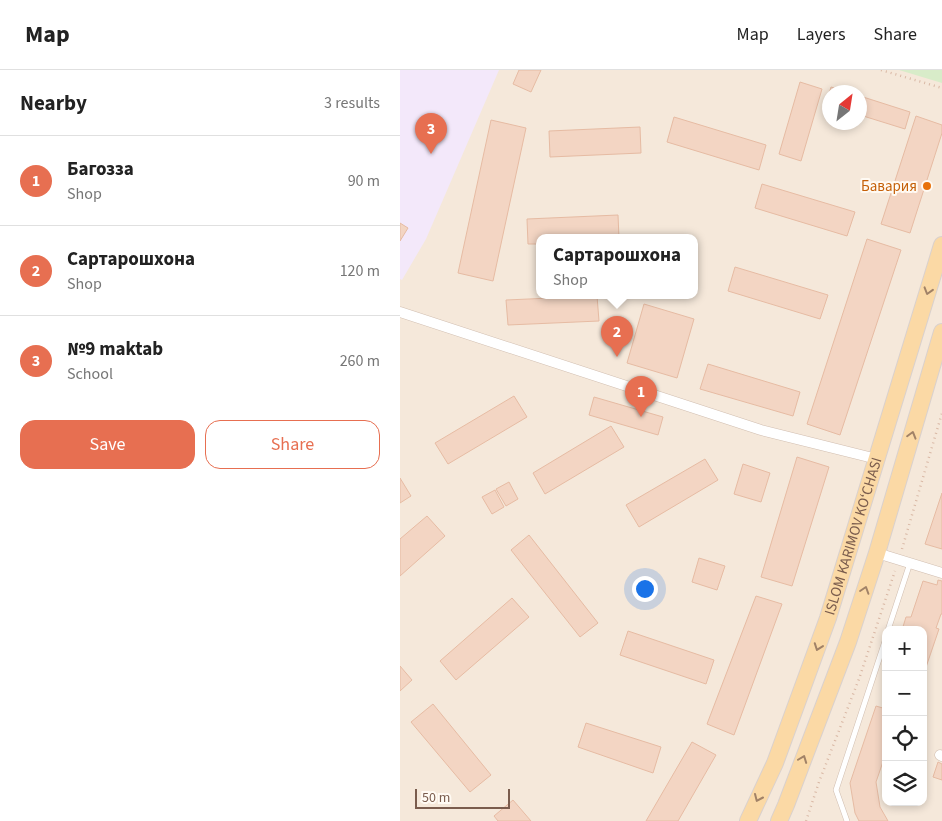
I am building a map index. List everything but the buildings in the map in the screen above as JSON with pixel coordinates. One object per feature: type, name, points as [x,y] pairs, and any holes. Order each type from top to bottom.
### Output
[{"type":"main road","name":"ISLOM KARIMOV KO‘CHASI","points":[[748,821],[775,763],[828,618],[942,245]]},
{"type":"main road","name":"ISLOM KARIMOV KO‘CHASI","points":[[779,821],[853,626],[877,553],[942,332]]},
{"type":"main road","points":[[828,618],[838,613],[846,615],[853,626]]},
{"type":"street","points":[[400,312],[762,430],[877,459]]},
{"type":"street","points":[[877,553],[942,573]]},
{"type":"lane","points":[[889,626],[910,563]]},
{"type":"lane","points":[[847,821],[836,790],[882,650]]},
{"type":"path","points":[[881,70],[942,88]]},
{"type":"path","points":[[806,821],[859,679],[899,559],[942,413]]},
{"type":"shaded area","points":[[400,70],[942,70],[942,821],[400,821]]},
{"type":"shaded area","points":[[400,70],[499,70],[426,239],[402,280],[400,279]]},
{"type":"green space","points":[[899,70],[942,70],[942,83]]},
{"type":"place","name":"№9 maktab","points":[[431,154]]},
{"type":"place","name":"Бавария","points":[[927,186]]},
{"type":"place","name":"Сартарошхона","points":[[617,357]]},
{"type":"place","name":"Багозза","points":[[641,417]]}]
